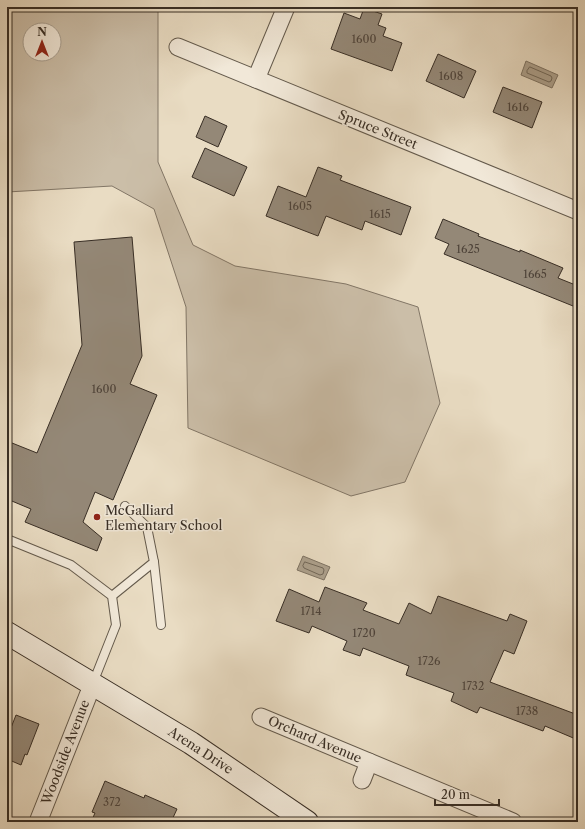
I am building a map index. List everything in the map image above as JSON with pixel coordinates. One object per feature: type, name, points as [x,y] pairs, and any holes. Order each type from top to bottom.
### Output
[{"type":"main road","name":"Arena Drive","points":[[7,633],[92,682],[191,743],[307,822]]},
{"type":"main road","name":"Arena Drive","points":[[7,649],[92,682]]},
{"type":"street","points":[[256,79],[286,7]]},
{"type":"street","name":"Spruce Street","points":[[178,47],[578,211]]},
{"type":"street","name":"Woodside Avenue","points":[[38,822],[92,682]]},
{"type":"street","name":"Orchard Avenue","points":[[260,716],[513,822]]},
{"type":"street","name":"Orchard Avenue","points":[[362,780],[369,762]]},
{"type":"lane","points":[[125,506],[147,527],[154,562],[161,624]]},
{"type":"lane","points":[[7,539],[71,565],[112,596],[116,625],[92,682]]},
{"type":"lane","points":[[112,596],[154,562]]},
{"type":"shaded area","points":[[7,7],[158,7],[158,162],[193,245],[235,266],[346,284],[418,307],[440,403],[405,482],[351,496],[188,428],[186,307],[154,209],[112,186],[7,192]]},
{"type":"water","points":[[526,61],[558,75],[552,88],[521,75]]},
{"type":"water","points":[[303,556],[330,567],[324,580],[297,570]]},
{"type":"building","points":[[364,8],[382,14],[378,25],[386,28],[383,36],[402,43],[392,71],[331,49],[344,13],[360,19]]},
{"type":"building","points":[[438,54],[476,71],[464,98],[426,81]]},
{"type":"building","points":[[503,87],[542,102],[532,128],[493,112]]},
{"type":"building","points":[[205,116],[227,126],[218,147],[196,137]]},
{"type":"building","points":[[205,148],[247,167],[234,196],[192,177]]},
{"type":"building","points":[[318,167],[342,176],[340,180],[411,207],[401,235],[365,221],[362,230],[326,216],[318,236],[266,216],[278,186],[306,197]]},
{"type":"building","points":[[443,219],[479,234],[478,236],[520,252],[520,250],[563,268],[558,278],[578,286],[578,308],[444,254],[449,244],[435,238]]},
{"type":"building","points":[[132,237],[142,356],[130,384],[157,395],[113,500],[95,492],[83,522],[102,538],[97,551],[25,522],[31,509],[7,499],[7,441],[37,453],[82,345],[74,242]]},
{"type":"building","points":[[325,587],[367,603],[363,610],[399,624],[409,603],[431,614],[438,596],[507,621],[510,614],[527,621],[514,654],[504,650],[490,682],[578,715],[578,740],[545,726],[543,731],[480,707],[477,713],[451,701],[454,693],[406,675],[409,666],[363,648],[360,656],[343,650],[347,641],[312,626],[309,633],[276,621],[289,589],[319,602]]},
{"type":"building","points":[[16,715],[39,724],[27,755],[25,754],[21,765],[7,759],[7,738]]},
{"type":"building","points":[[105,781],[144,798],[145,795],[177,809],[171,822],[91,822],[95,813],[92,812]]},
{"type":"place","name":"McGalliard Elementary School","points":[[97,517]]}]
